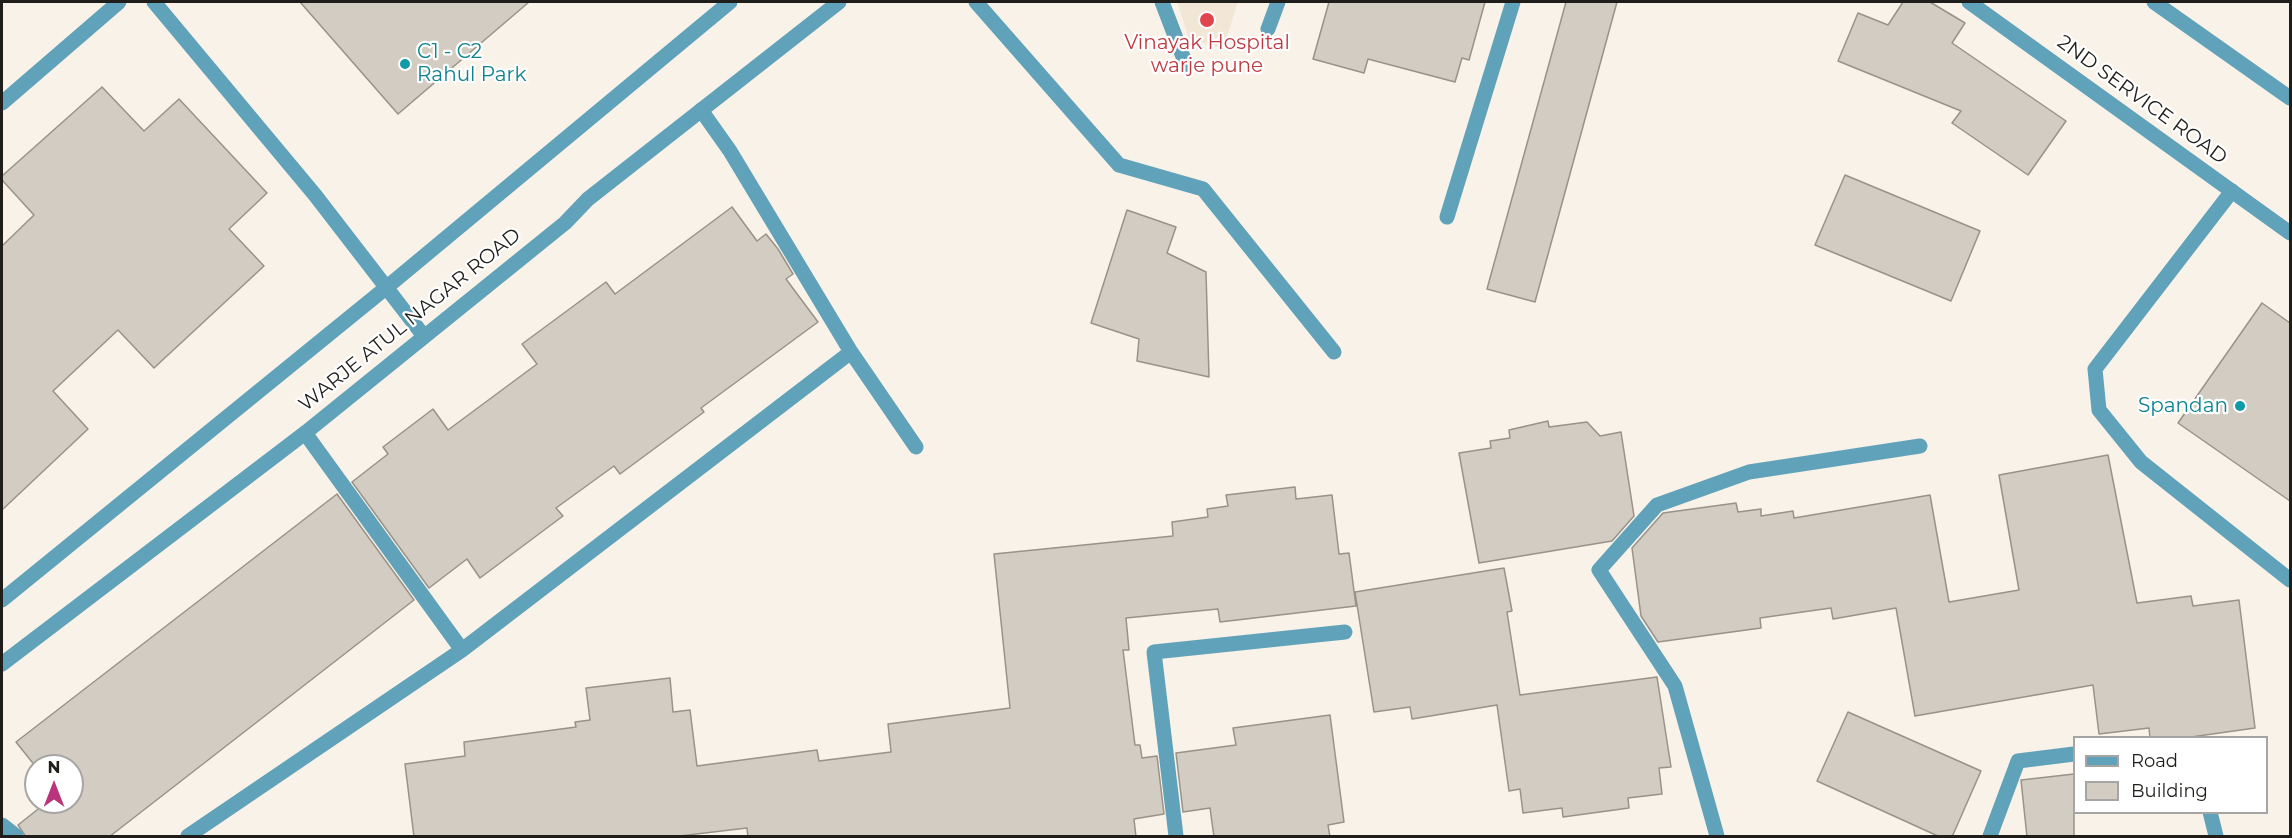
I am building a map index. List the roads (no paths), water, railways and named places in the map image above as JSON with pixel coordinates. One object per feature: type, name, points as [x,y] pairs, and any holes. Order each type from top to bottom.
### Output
[{"type":"street","points":[[2,103],[119,2]]},
{"type":"street","points":[[154,2],[315,195],[423,335]]},
{"type":"street","name":"WARJE ATUL NAGAR ROAD","points":[[2,600],[387,287],[730,2]]},
{"type":"street","name":"WARJE ATUL NAGAR ROAD","points":[[2,664],[305,433],[701,110],[839,2]]},
{"type":"street","points":[[976,2],[1119,165],[1203,189],[1334,352]]},
{"type":"street","points":[[1162,2],[1187,67]]},
{"type":"street","points":[[1268,29],[1278,2]]},
{"type":"street","points":[[1447,217],[1513,2]]},
{"type":"street","name":"2ND SERVICE ROAD","points":[[1969,2],[2290,233]]},
{"type":"street","points":[[2154,2],[2290,98]]},
{"type":"street","points":[[701,110],[730,151],[851,352],[916,447]]},
{"type":"street","points":[[2232,191],[2095,369],[2099,410],[2141,462],[2290,580]]},
{"type":"street","points":[[188,837],[462,650],[851,352]]},
{"type":"street","points":[[305,433],[462,650]]},
{"type":"street","points":[[1717,837],[1675,686],[1599,570],[1657,506],[1749,472],[1920,446]]},
{"type":"street","points":[[1176,837],[1154,652],[1344,632]]},
{"type":"street","points":[[1990,837],[2018,761],[2073,754]]},
{"type":"street","points":[[2210,814],[2216,837]]},
{"type":"street","points":[[2,825],[16,837]]},
{"type":"place","name":"Vinayak Hospital warje pune","points":[[1207,20]]},
{"type":"place","name":"C1 - C2 Rahul Park","points":[[405,64]]},
{"type":"place","name":"Spandan","points":[[2240,406]]}]
